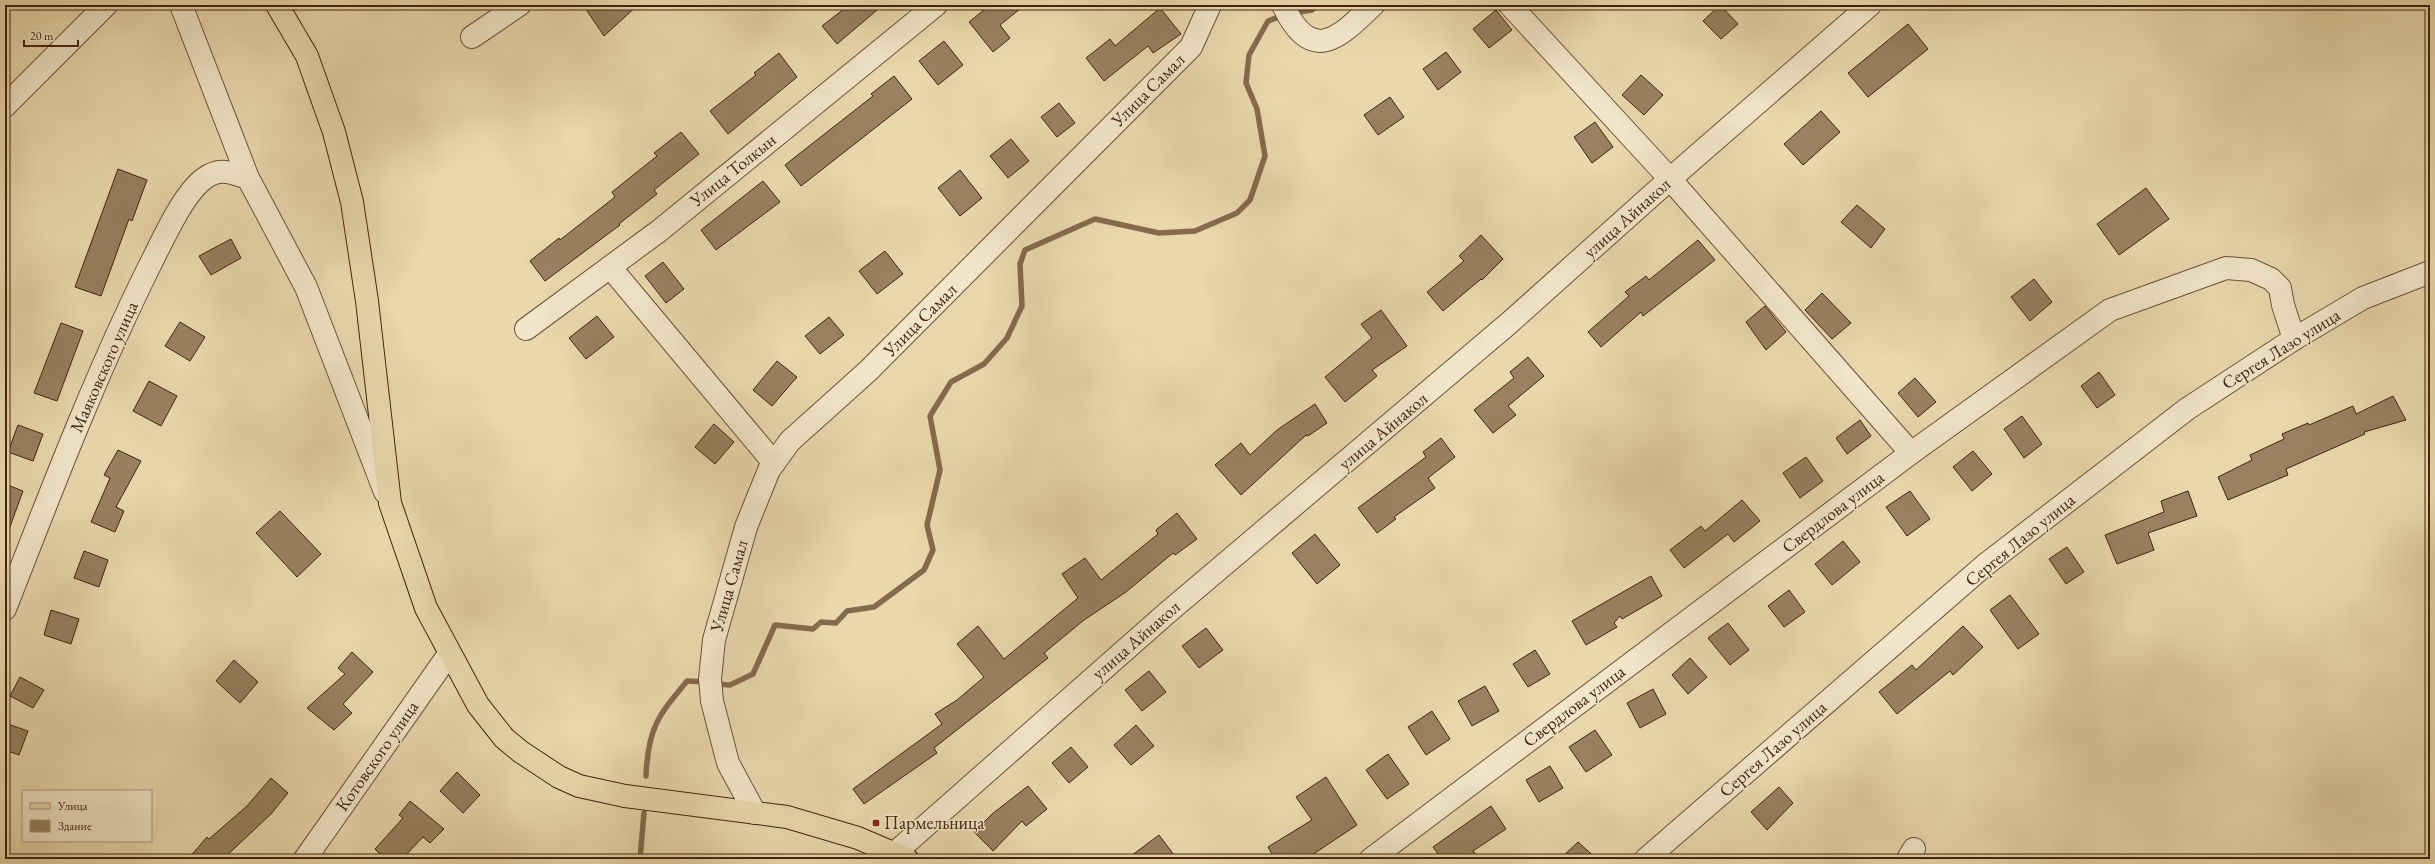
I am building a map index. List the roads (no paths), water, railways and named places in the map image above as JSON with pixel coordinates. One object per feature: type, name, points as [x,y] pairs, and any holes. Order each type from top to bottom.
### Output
[{"type":"main road","points":[[277,5],[307,56],[334,132],[352,202],[367,301],[390,503],[426,608],[449,654],[478,705],[504,738],[521,752],[558,777],[579,786],[625,796],[787,817],[824,826],[896,857]]},
{"type":"street","points":[[5,106],[106,5]]},
{"type":"street","points":[[180,5],[248,178],[306,287],[390,503]]},
{"type":"street","points":[[472,37],[519,5]]},
{"type":"street","name":"Улица Толкын","points":[[526,329],[658,231],[936,5]]},
{"type":"street","name":"Улица Самал","points":[[755,812],[728,763],[712,700],[710,679],[714,640],[746,527],[769,470],[790,441],[868,371],[1191,48],[1210,5]]},
{"type":"street","points":[[1283,5],[1296,28],[1309,39],[1328,42],[1350,28],[1373,5]]},
{"type":"street","points":[[1510,5],[1670,179],[1911,453]]},
{"type":"street","name":"улица Айнакол","points":[[896,857],[1167,613],[1508,324],[1670,179],[1870,5]]},
{"type":"street","name":"Маяковского улица","points":[[5,610],[65,455],[119,328],[184,202],[205,178],[223,170],[248,178]]},
{"type":"street","points":[[610,267],[774,463]]},
{"type":"street","name":"Свердлова улица","points":[[1371,859],[1911,453],[2110,310],[2226,268],[2251,270],[2271,279],[2280,288],[2283,305],[2294,339]]},
{"type":"street","name":"Сергея Лазо улица","points":[[1646,859],[1986,565],[2186,409],[2294,339],[2363,298],[2430,272]]},
{"type":"street","name":"Котовского улица","points":[[305,859],[449,654]]},
{"type":"waterway","points":[[1292,13],[1312,10],[1318,5]]},
{"type":"waterway","points":[[715,684],[730,685],[753,674],[775,625],[813,629],[821,622],[836,623],[847,611],[874,607],[924,570],[933,550],[927,525],[940,470],[930,416],[951,382],[984,364],[1007,338],[1022,306],[1020,264],[1025,250],[1095,219],[1159,233],[1195,231],[1237,213],[1250,200],[1265,156],[1257,109],[1246,83],[1249,55],[1268,21],[1284,15]]},
{"type":"waterway","points":[[646,776],[647,760],[652,734],[662,714],[687,681],[705,682]]},
{"type":"waterway","points":[[640,859],[644,813]]},
{"type":"place","name":"Пармельница","points":[[876,823]]}]
